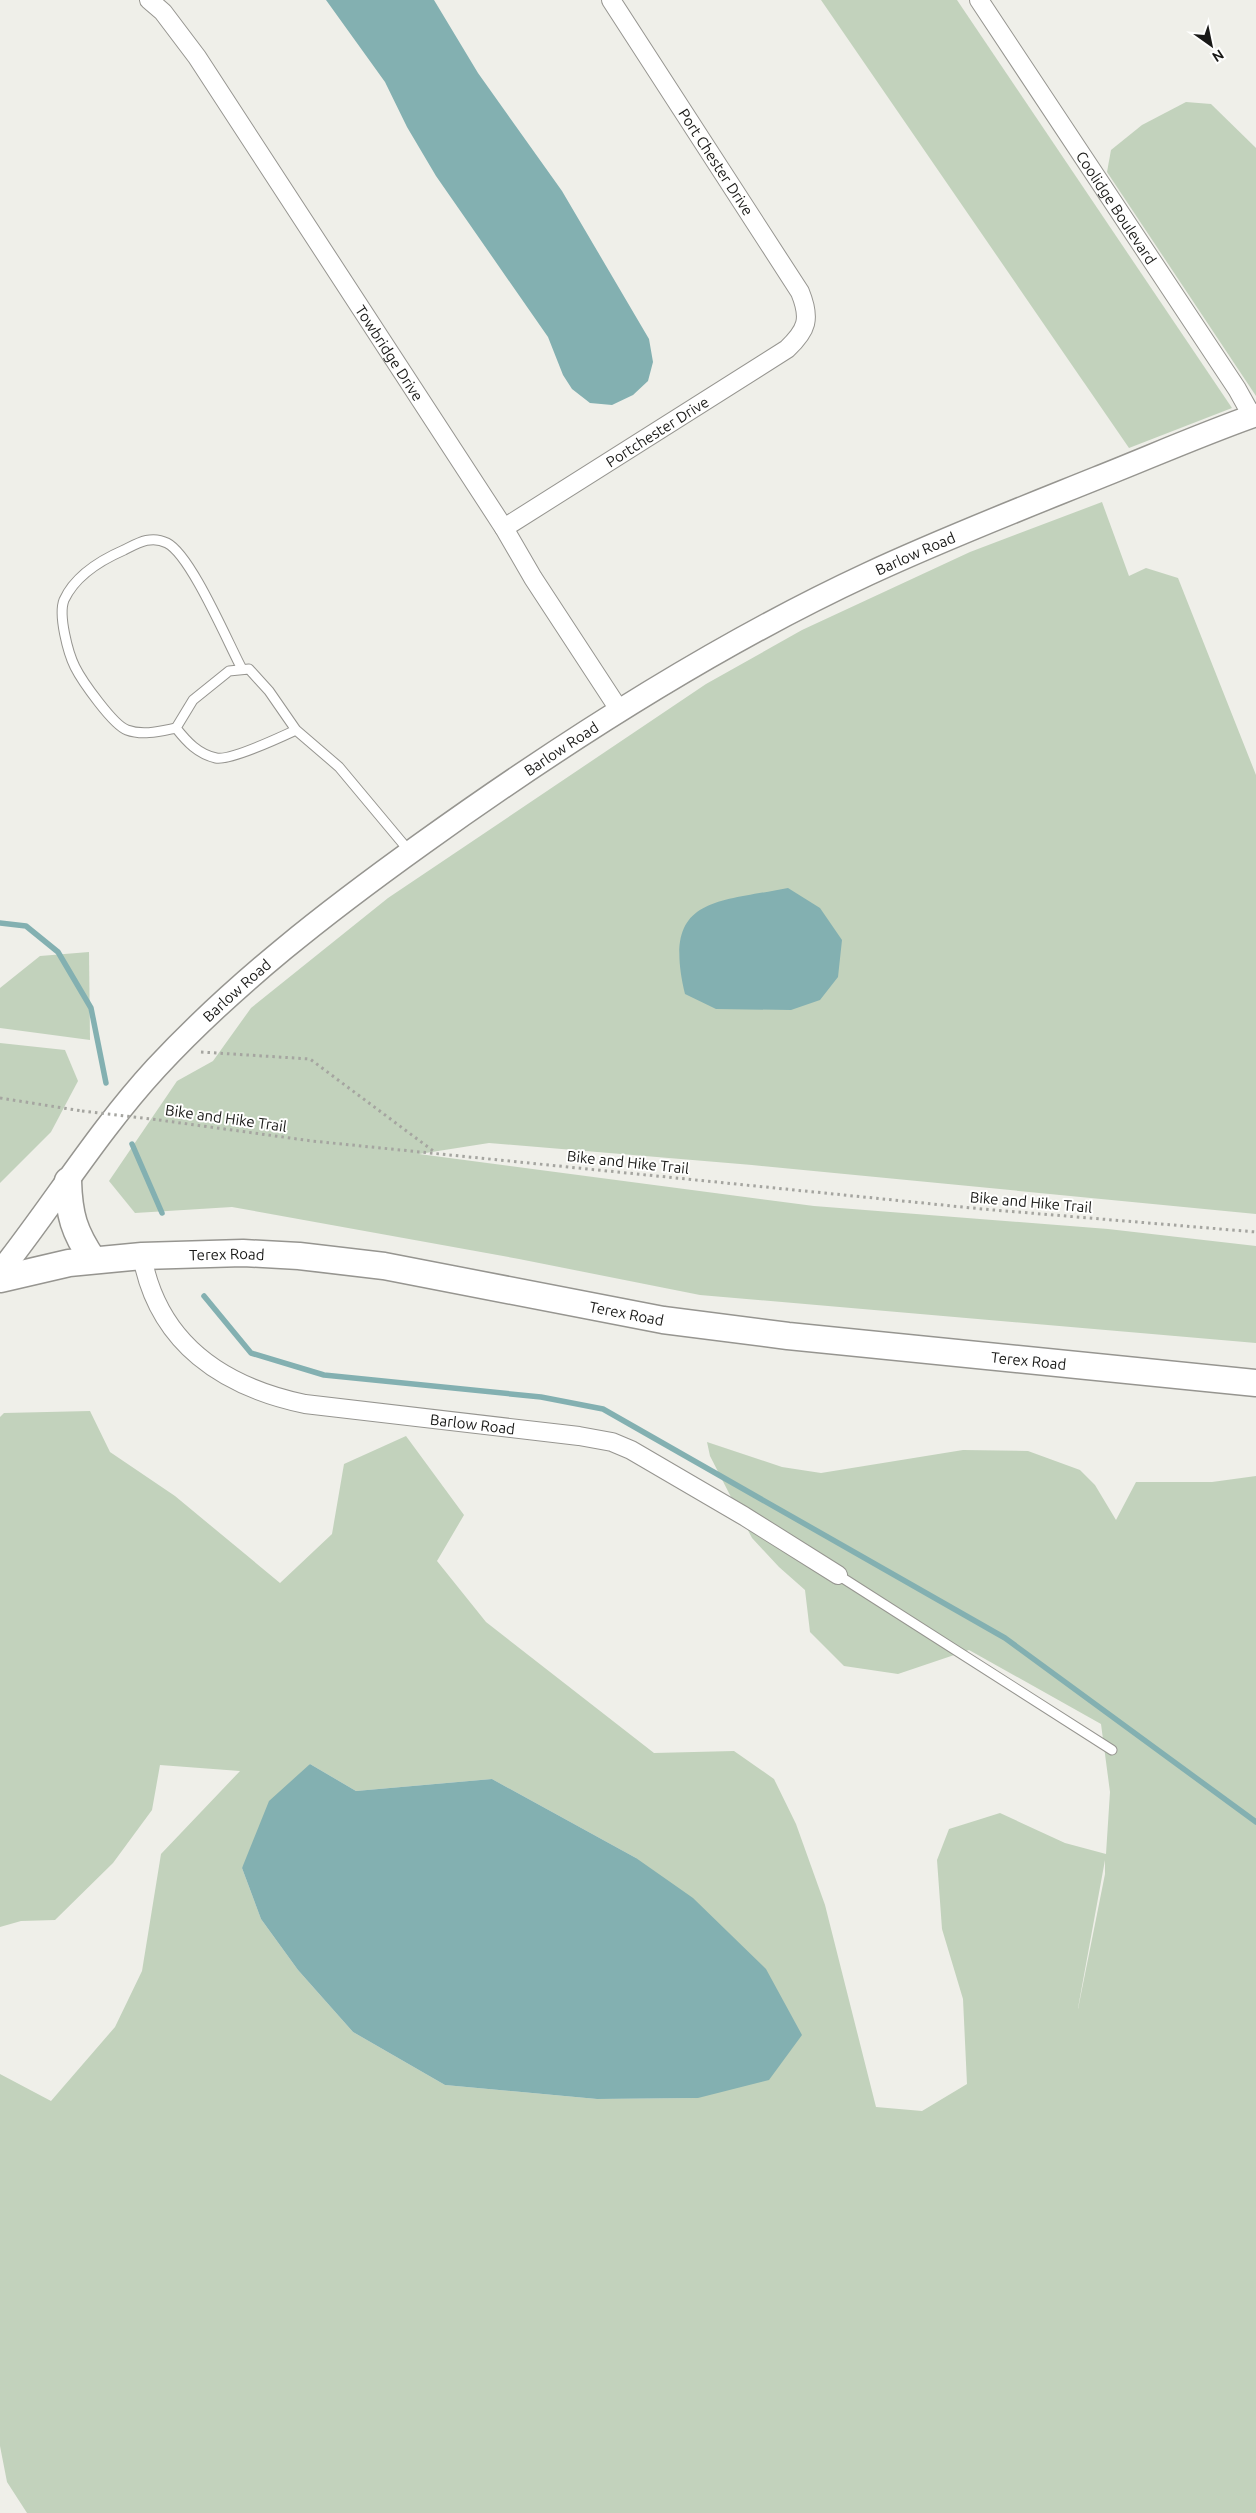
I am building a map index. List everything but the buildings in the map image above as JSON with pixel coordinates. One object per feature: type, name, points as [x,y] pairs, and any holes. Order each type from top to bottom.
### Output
[{"type":"main road","points":[[68,1181],[69,1210],[78,1238],[93,1260]]},
{"type":"main road","name":"Terex Road","points":[[0,1279],[69,1263],[93,1260],[142,1256],[243,1253],[337,1261],[410,1271],[663,1320],[788,1336],[1256,1383]]},
{"type":"street","name":"Towbridge Drive","points":[[149,0],[175,26],[197,57],[504,528],[533,578],[620,711]]},
{"type":"street","name":"Port Chester Drive","points":[[611,0],[800,292],[805,305],[804,329]]},
{"type":"street","name":"Coolidge Boulevard","points":[[978,0],[1254,415]]},
{"type":"street","name":"Portchester Drive","points":[[504,528],[787,349],[804,329]]},
{"type":"street","name":"Barlow Road","points":[[0,1272],[118,1112],[176,1048],[212,1012],[313,925],[500,788],[620,711],[753,633],[866,575],[936,544],[1254,415]]},
{"type":"street","name":"Barlow Road","points":[[142,1256],[150,1287],[170,1323],[183,1341],[213,1369],[242,1385],[273,1397],[305,1404],[523,1428],[612,1442],[631,1450],[736,1511],[838,1575]]},
{"type":"lane","points":[[242,669],[193,576],[184,561],[167,543],[148,539],[106,558],[77,581],[64,602],[63,630],[74,666],[103,709],[126,730],[148,733],[176,728],[193,700],[229,671],[249,668],[269,691],[296,730],[338,767],[411,852]]},
{"type":"lane","points":[[176,728],[190,746],[217,758],[249,750],[296,730]]},
{"type":"lane","points":[[838,1575],[1112,1750]]},
{"type":"path","points":[[176,1048],[192,1051],[310,1059],[436,1153]]},
{"type":"path","name":"Bike and Hike Trail","points":[[0,1098],[82,1111],[312,1141],[972,1208],[1256,1232]]},
{"type":"green space","points":[[821,0],[957,0],[1232,408],[1129,448]]},
{"type":"green space","points":[[1186,102],[1211,104],[1256,148],[1256,396],[1107,172],[1111,150],[1142,125]]},
{"type":"green space","points":[[1102,502],[1129,576],[1146,568],[1178,578],[1256,775],[1256,1214],[752,1165],[489,1143],[419,1154],[814,1206],[1108,1229],[1256,1246],[1256,1343],[700,1295],[519,1259],[232,1207],[135,1213],[109,1181],[177,1081],[213,1061],[251,1008],[388,898],[706,684],[802,630],[970,552]]},
{"type":"green space","points":[[89,952],[90,1040],[0,1028],[0,988],[40,956]]},
{"type":"green space","points":[[0,1043],[65,1050],[78,1081],[51,1132],[0,1183]]},
{"type":"green space","points":[[90,1411],[110,1452],[175,1496],[280,1583],[332,1534],[344,1464],[406,1436],[464,1515],[437,1561],[486,1622],[654,1753],[734,1751],[774,1779],[796,1824],[825,1905],[876,2107],[922,2111],[967,2084],[963,1999],[942,1929],[937,1860],[949,1829],[1000,1813],[1065,1843],[1106,1854],[1110,1792],[1101,1724],[969,1650],[898,1674],[844,1666],[810,1632],[805,1590],[779,1567],[752,1538],[710,1456],[707,1442],[782,1467],[821,1473],[963,1450],[1028,1451],[1080,1470],[1095,1485],[1116,1520],[1136,1482],[1212,1482],[1256,1476],[1256,2513],[27,2513],[7,2482],[0,2446],[0,2074],[51,2101],[115,2027],[142,1971],[161,1854],[240,1771],[160,1765],[152,1810],[113,1863],[55,1920],[21,1921],[0,1927],[0,1417],[4,1413]],"holes":[[[310,1764],[356,1791],[492,1779],[636,1858],[698,2098],[597,2099],[445,2085],[353,2032],[298,1970],[261,1919],[242,1868]],[[1105,1860],[1105,1874],[1078,2009],[1078,2008]]]},
{"type":"water","points":[[326,0],[434,0],[478,73],[562,191],[649,339],[653,362],[648,381],[633,395],[612,405],[590,403],[572,389],[563,375],[548,337],[436,176],[407,127],[385,82]]},
{"type":"water","points":[[788,888],[820,908],[842,940],[838,977],[820,1000],[791,1010],[716,1009],[685,994],[680,962],[681,939],[687,922],[699,911],[716,903],[737,897]]},
{"type":"water","points":[[310,1764],[356,1791],[492,1779],[636,1858],[693,1898],[766,1969],[802,2035],[769,2080],[698,2098],[597,2099],[445,2085],[353,2032],[298,1970],[261,1919],[242,1868],[269,1801]]},
{"type":"waterway","points":[[0,923],[26,926],[58,952],[91,1008],[106,1083]]},
{"type":"waterway","points":[[132,1144],[162,1213]]},
{"type":"waterway","points":[[204,1296],[251,1353],[324,1375],[541,1397],[603,1409],[1005,1638],[1256,1822]]}]
